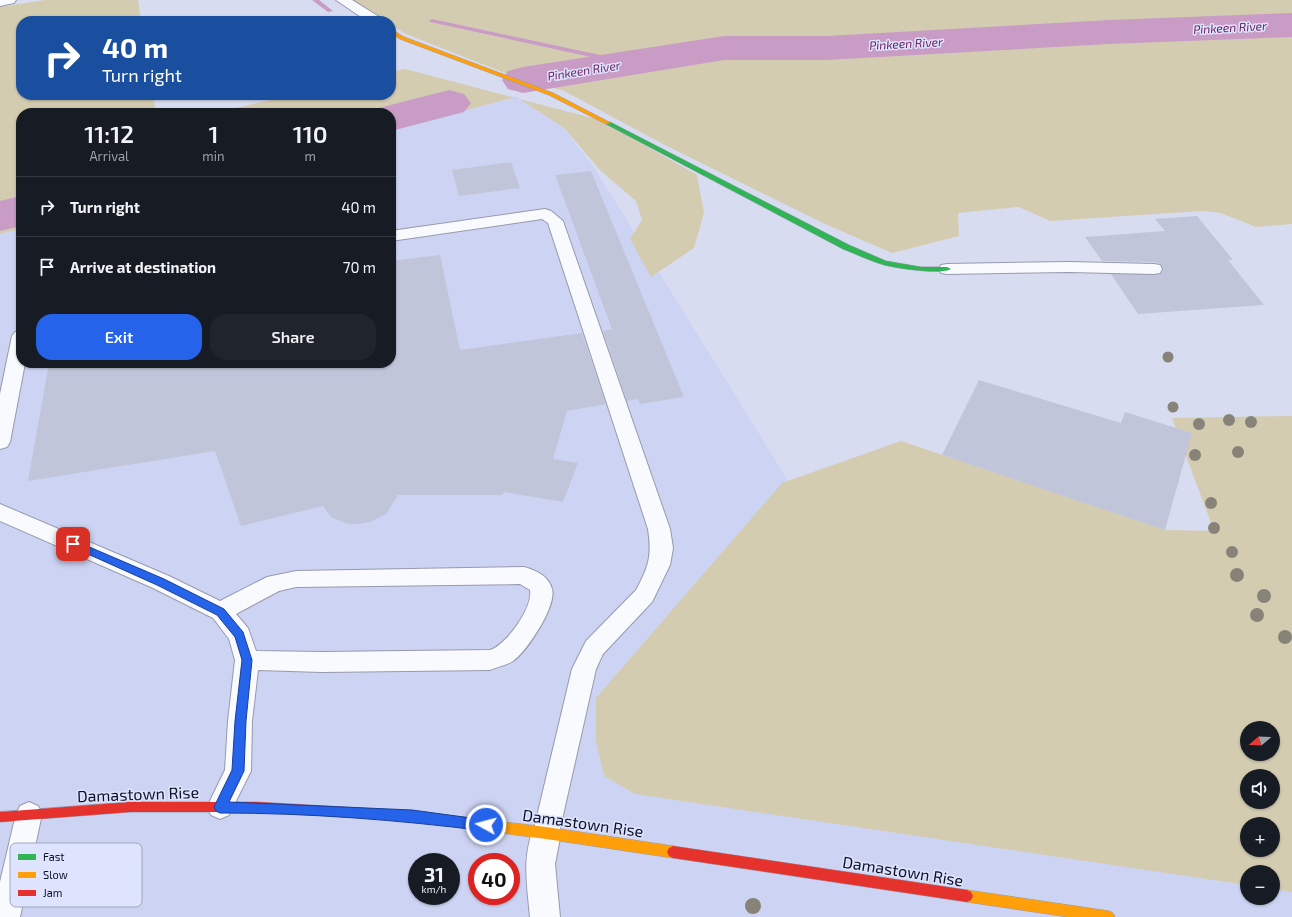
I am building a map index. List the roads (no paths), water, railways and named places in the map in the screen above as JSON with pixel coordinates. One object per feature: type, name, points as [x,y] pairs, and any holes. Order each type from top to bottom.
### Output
[{"type":"street","points":[[0,2],[9,0]]},
{"type":"street","points":[[342,0],[368,16]]},
{"type":"street","points":[[396,34],[402,38],[551,94],[846,247],[884,263],[921,269],[947,269]]},
{"type":"street","name":"Damastown Rise","points":[[0,817],[130,807],[257,808],[412,816],[546,832],[1110,917]]},
{"type":"street","points":[[545,917],[540,864],[546,832]]},
{"type":"lane","points":[[396,235],[545,214],[555,221],[659,529],[662,548],[659,565],[644,596],[594,648],[584,669],[546,832]]},
{"type":"lane","points":[[947,269],[1069,267],[1154,268]]},
{"type":"lane","points":[[0,442],[16,361]]},
{"type":"lane","points":[[0,512],[161,582],[221,612],[240,635],[247,660],[240,721],[238,771],[220,807]]},
{"type":"lane","points":[[221,612],[275,583],[296,579],[524,575],[536,582],[542,589],[542,599],[516,644],[505,654],[490,660],[322,662],[247,660]]},
{"type":"lane","points":[[23,843],[29,814]]},
{"type":"lane","points":[[6,917],[10,899]]},
{"type":"waterway","points":[[315,0],[330,11]]},
{"type":"waterway","points":[[432,21],[628,63]]},
{"type":"waterway","name":"Pinkeen River","points":[[523,80],[724,48],[827,48],[1109,32],[1292,25]]},
{"type":"waterway","name":"Pinkeen River","points":[[396,117],[449,103]]},
{"type":"waterway","name":"Pinkeen River","points":[[0,216],[16,212]]}]
